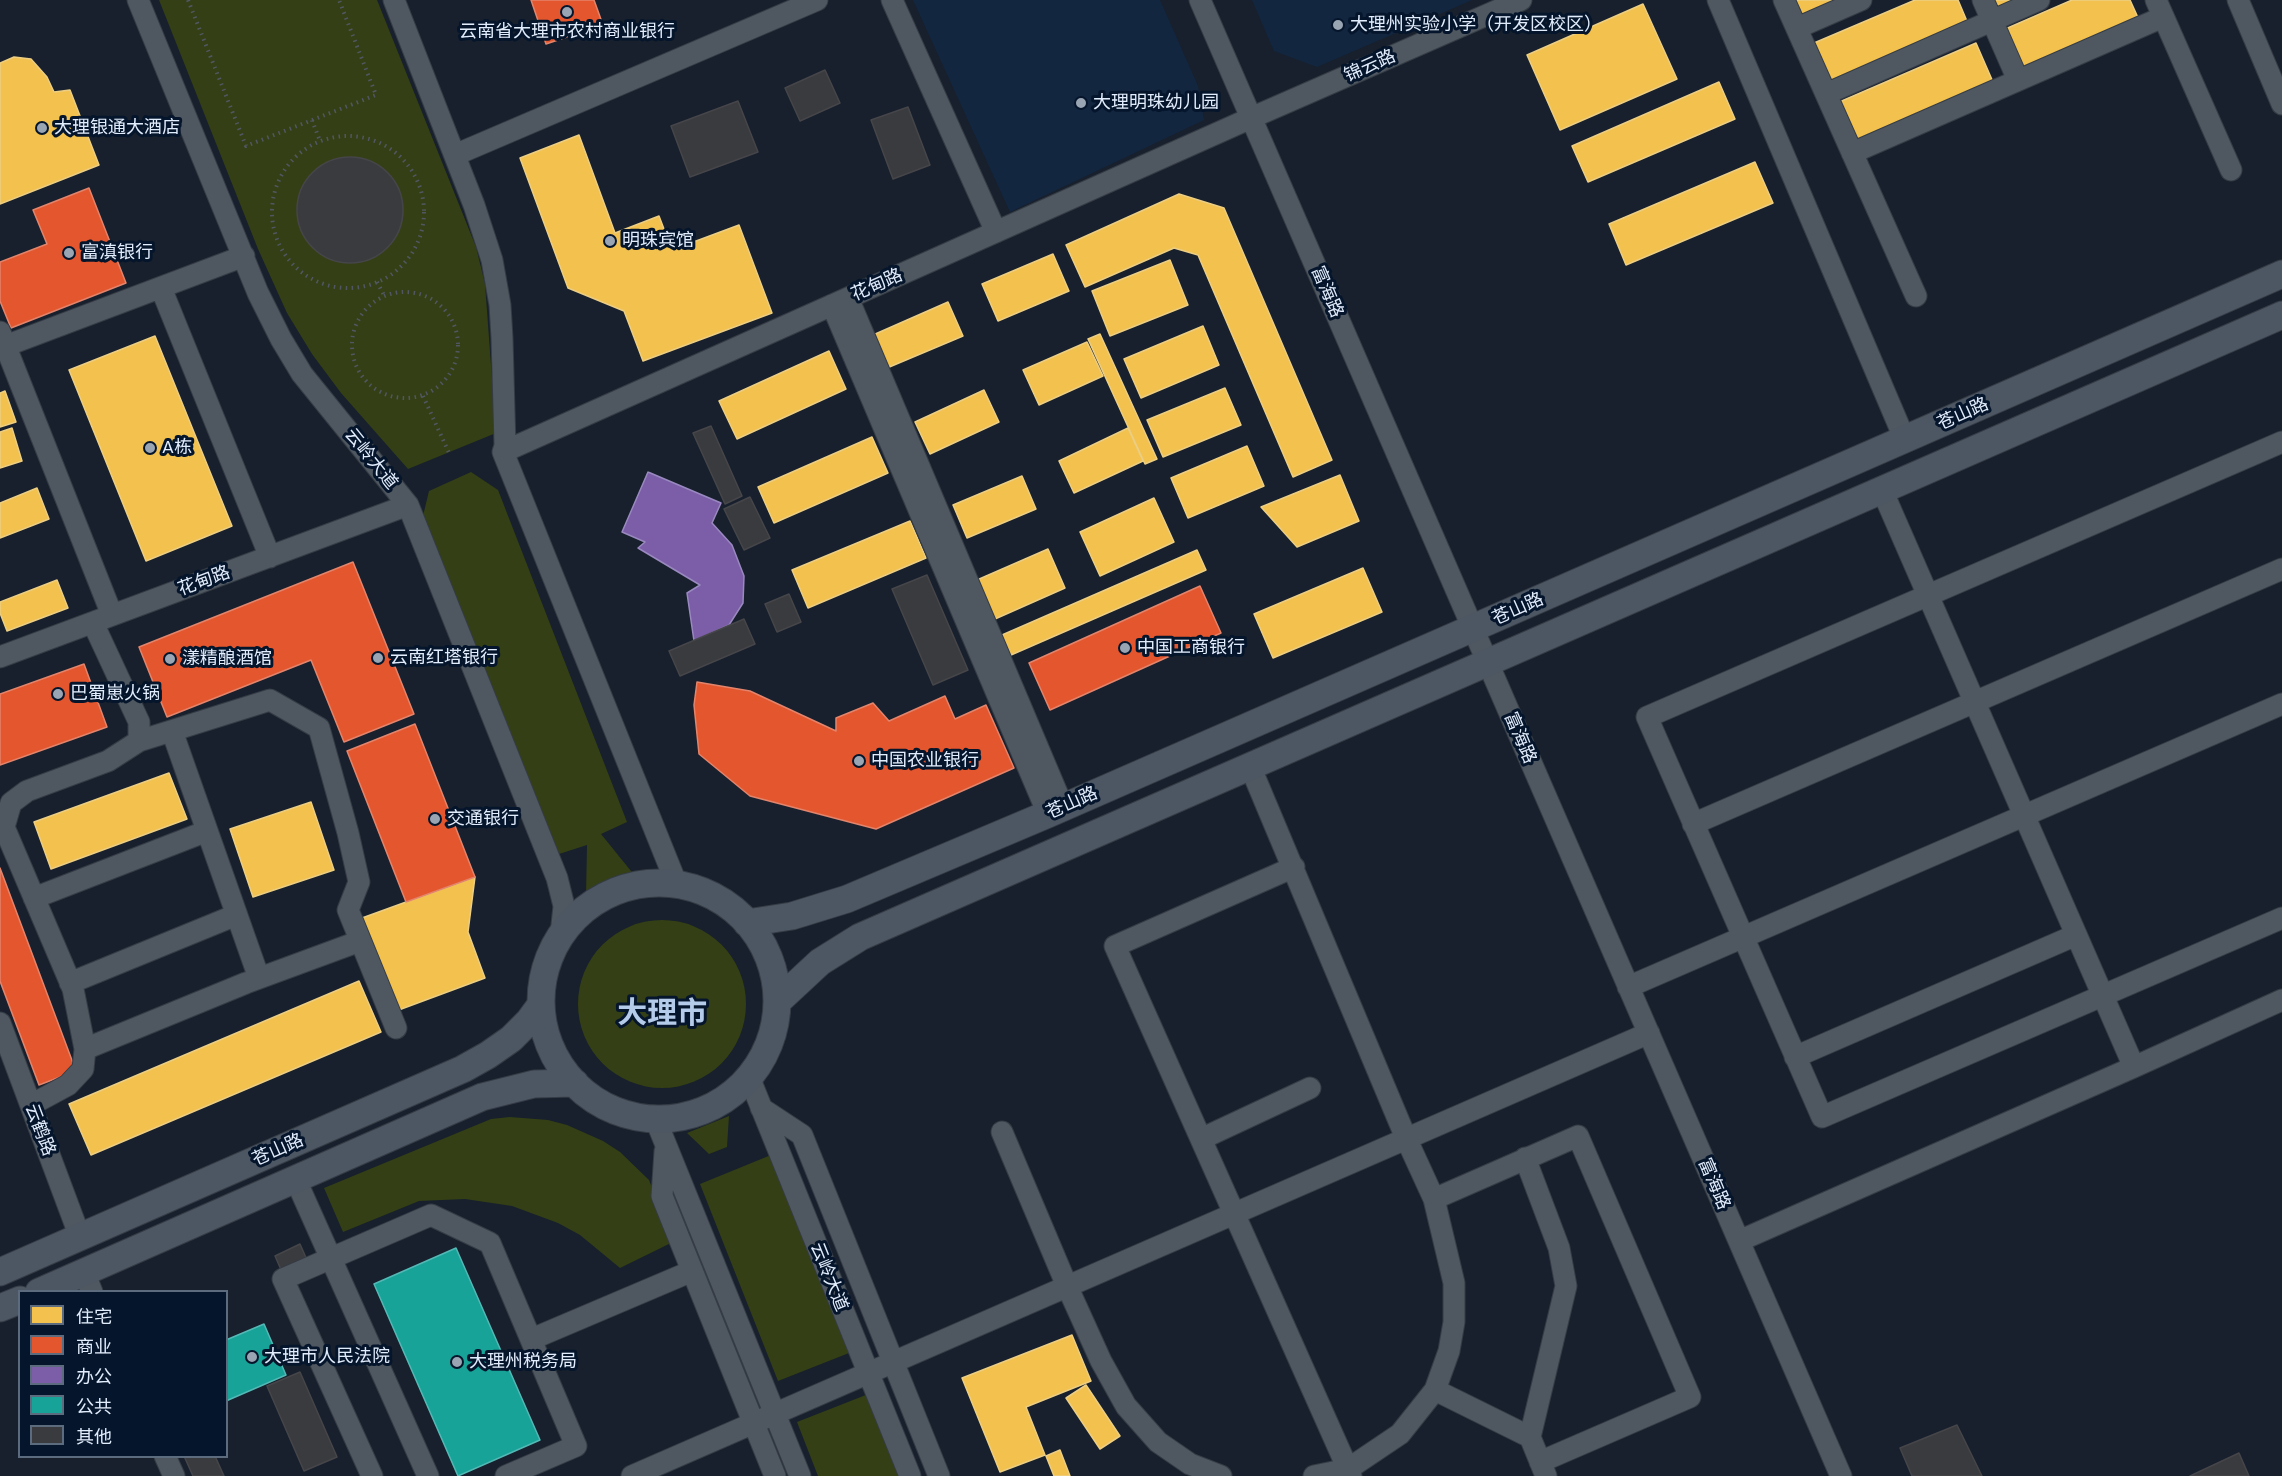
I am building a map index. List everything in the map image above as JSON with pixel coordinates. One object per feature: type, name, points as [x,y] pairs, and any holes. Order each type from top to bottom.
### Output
[{"type":"main road","name":"苍山路","points":[[747,923],[792,916],[836,904],[1056,811],[2282,274]]},
{"type":"main road","name":"苍山路","points":[[777,1002],[820,962],[860,937],[2282,315]]},
{"type":"main road","points":[[655,883],[677,885],[711,895],[740,915],[747,923],[766,952],[774,973],[777,1002],[771,1039],[761,1059],[749,1077],[729,1095],[707,1108],[682,1116],[656,1118],[631,1115],[608,1107],[587,1094],[569,1077],[549,1045],[540,1006],[544,973],[549,957],[561,934],[575,917],[592,903],[612,892],[655,883]]},
{"type":"main road","name":"苍山路","points":[[0,1272],[476,1062],[500,1048],[520,1030],[540,1006]]},
{"type":"main road","name":"苍山路","points":[[49,1290],[88,1282],[295,1178],[482,1096],[527,1085],[575,1083]]},
{"type":"main road","points":[[0,1308],[18,1301]]},
{"type":"street","name":"云岭大道","points":[[138,0],[270,318],[292,359],[408,505],[556,878],[564,906],[561,934]]},
{"type":"street","points":[[394,0],[485,234],[497,281],[502,338],[505,446],[503,452],[677,885]]},
{"type":"street","points":[[454,155],[816,0]]},
{"type":"street","points":[[892,0],[996,232]]},
{"type":"street","name":"富海路","points":[[1200,0],[1840,1476]]},
{"type":"street","name":"锦云路","points":[[1251,118],[1521,0]]},
{"type":"street","points":[[1718,0],[1905,440]]},
{"type":"street","points":[[1784,0],[1916,296]]},
{"type":"street","points":[[1797,28],[1861,0]]},
{"type":"street","points":[[1983,0],[2018,81]]},
{"type":"street","points":[[1826,94],[2039,0]]},
{"type":"street","points":[[2238,0],[2282,104]]},
{"type":"street","points":[[1852,153],[2018,81],[2159,8],[2231,170]]},
{"type":"street","name":"花甸路","points":[[503,452],[1251,118]]},
{"type":"street","points":[[140,741],[139,722],[2,342],[161,288],[244,256]]},
{"type":"street","points":[[161,288],[270,557]]},
{"type":"street","points":[[840,301],[1056,811]]},
{"type":"street","points":[[2282,442],[1647,717],[1821,1117],[2282,918]]},
{"type":"street","points":[[1882,490],[2134,1067]]},
{"type":"street","name":"花甸路","points":[[0,657],[408,505]]},
{"type":"street","points":[[1694,824],[2282,569]]},
{"type":"street","points":[[31,1105],[68,1085],[83,1070],[85,1049],[70,982],[4,827],[11,803],[27,791],[108,761],[140,741],[270,700],[319,728],[348,832],[359,882],[348,910],[396,1028]]},
{"type":"street","points":[[1628,987],[2282,704]]},
{"type":"street","points":[[172,731],[259,978]]},
{"type":"street","points":[[1250,766],[1406,1138],[1434,1199],[1454,1283],[1454,1322],[1449,1351],[1436,1390],[1400,1434],[1350,1473],[1314,1476]]},
{"type":"street","points":[[34,898],[207,831]]},
{"type":"street","points":[[1293,867],[1115,946],[1350,1473]]},
{"type":"street","points":[[70,982],[236,915]]},
{"type":"street","points":[[1795,1057],[2076,935]]},
{"type":"street","points":[[85,1049],[259,978],[360,941]]},
{"type":"street","points":[[1739,1240],[2282,1000]]},
{"type":"street","name":"云鹤路","points":[[0,1023],[81,1237]]},
{"type":"street","points":[[632,1476],[1649,1033]]},
{"type":"street","name":"云岭大道","points":[[749,1077],[910,1476]]},
{"type":"street","points":[[1201,1139],[1310,1088]]},
{"type":"street","points":[[761,1108],[802,1135],[939,1476]]},
{"type":"street","points":[[656,1118],[800,1476]]},
{"type":"street","points":[[1002,1131],[1067,1286],[1101,1361],[1126,1406],[1158,1442],[1190,1464],[1221,1476]]},
{"type":"street","points":[[1434,1199],[1525,1158],[1578,1136],[1690,1397],[1543,1469],[1530,1437],[1566,1286],[1559,1248],[1525,1158]]},
{"type":"street","points":[[666,1145],[663,1196],[775,1476]]},
{"type":"street","points":[[295,1178],[428,1476]]},
{"type":"street","points":[[372,1476],[283,1279],[431,1215],[490,1243],[576,1446],[506,1476]]},
{"type":"street","points":[[532,1339],[692,1271]]},
{"type":"street","points":[[1436,1390],[1530,1437]]},
{"type":"street","points":[[166,1458],[174,1476]]},
{"type":"path","points":[[188,0],[246,146],[376,95],[339,0]]},
{"type":"path","points":[[312,120],[320,141]]},
{"type":"path","points":[[346,136],[372,140],[384,145],[405,161],[419,183],[424,208],[421,234],[416,247],[395,272],[377,282],[358,287],[338,287],[319,282],[301,272],[287,258],[277,241],[272,221],[273,201],[278,182],[288,165],[303,151],[320,141],[346,136]]},
{"type":"path","points":[[377,282],[385,297]]},
{"type":"path","points":[[409,292],[423,295],[436,302],[447,312],[454,324],[458,338],[458,353],[454,367],[436,389],[423,396],[394,397],[381,392],[369,384],[360,373],[354,360],[352,346],[354,331],[360,318],[369,307],[385,297],[409,292]]},
{"type":"path","points":[[423,396],[450,455]]},
{"type":"shaded area","name":"大理明珠幼儿园","points":[[913,0],[1160,0],[1198,86],[1204,120],[1010,212]]},
{"type":"shaded area","name":"大理州实验小学（开发区校区）","points":[[1252,0],[1472,0],[1317,67],[1274,51]]},
{"type":"green space","points":[[159,0],[377,0],[476,247],[485,284],[496,433],[408,469],[341,393],[312,354],[287,313],[258,249]]},
{"type":"green space","points":[[471,472],[498,490],[627,822],[601,834],[635,876],[586,896],[587,845],[559,854],[422,520],[429,491]]},
{"type":"green space","points":[[662,920],[694,927],[709,934],[721,945],[732,957],[739,972],[746,1004],[739,1036],[732,1051],[721,1063],[709,1074],[694,1081],[662,1088],[630,1081],[615,1074],[603,1063],[592,1051],[585,1036],[578,1004],[585,972],[592,957],[603,945],[615,934],[630,927]]},
{"type":"green space","points":[[729,1116],[727,1147],[709,1154],[687,1133]]},
{"type":"green space","points":[[510,1117],[548,1120],[567,1125],[603,1141],[620,1152],[649,1180],[673,1242],[620,1268],[580,1235],[558,1223],[512,1206],[465,1199],[419,1201],[343,1232],[324,1188],[491,1119]]},
{"type":"green space","points":[[771,1155],[849,1353],[778,1381],[700,1184]]},
{"type":"green space","points":[[876,1391],[909,1476],[818,1476],[797,1422]]},
{"type":"building: 住宅","points":[[1792,0],[1853,0],[1802,23]]},
{"type":"building: 住宅","points":[[1915,0],[1958,0],[1969,26],[1832,85],[1814,43]]},
{"type":"building: 住宅","points":[[1986,0],[2022,0],[1992,13]]},
{"type":"building: 住宅","points":[[2072,0],[2130,0],[2140,22],[2022,74],[2003,30]]},
{"type":"building: 住宅","points":[[1643,4],[1677,79],[1560,130],[1527,55]]},
{"type":"building: 住宅","points":[[1976,43],[1993,82],[1855,142],[1837,103]]},
{"type":"building: 住宅","name":"大理银通大酒店","points":[[14,57],[31,59],[47,77],[54,92],[70,90],[99,165],[0,204],[0,63]]},
{"type":"building: 住宅","points":[[1719,82],[1735,119],[1588,182],[1572,146]]},
{"type":"building: 住宅","name":"明珠宾馆","points":[[579,135],[615,233],[659,216],[672,250],[739,225],[772,313],[643,361],[624,311],[568,288],[520,158]]},
{"type":"building: 住宅","points":[[1755,162],[1773,203],[1626,265],[1609,224]]},
{"type":"building: 住宅","points":[[1179,194],[1224,208],[1332,460],[1293,477],[1198,255],[1174,248],[1085,287],[1066,245]]},
{"type":"building: 住宅","points":[[1053,254],[1069,291],[998,321],[982,284]]},
{"type":"building: 住宅","points":[[1170,260],[1188,305],[1110,336],[1092,291]]},
{"type":"building: 住宅","points":[[948,302],[963,336],[887,368],[873,335]]},
{"type":"building: 住宅","points":[[1203,326],[1219,365],[1141,398],[1124,359]]},
{"type":"building: 住宅","points":[[1100,334],[1157,459],[1145,464],[1088,339]]},
{"type":"building: 住宅","name":"A栋","points":[[155,336],[232,526],[146,561],[69,370]]},
{"type":"building: 住宅","points":[[1087,342],[1103,376],[1039,405],[1023,370]]},
{"type":"building: 住宅","points":[[829,351],[846,389],[737,439],[719,401]]},
{"type":"building: 住宅","points":[[1225,388],[1241,425],[1163,457],[1147,420]]},
{"type":"building: 住宅","points":[[984,390],[999,422],[930,454],[915,422]]},
{"type":"building: 住宅","points":[[5,391],[16,422],[0,427],[0,393]]},
{"type":"building: 住宅","points":[[12,428],[22,461],[0,468],[0,432]]},
{"type":"building: 住宅","points":[[1128,428],[1143,461],[1074,493],[1059,461]]},
{"type":"building: 住宅","points":[[872,437],[888,473],[774,523],[758,487]]},
{"type":"building: 住宅","points":[[1247,446],[1264,486],[1188,518],[1171,478]]},
{"type":"building: 住宅","points":[[1340,475],[1359,521],[1297,547],[1261,507]]},
{"type":"building: 住宅","points":[[1022,476],[1036,509],[967,538],[953,505]]},
{"type":"building: 住宅","points":[[37,488],[49,519],[0,538],[0,503]]},
{"type":"building: 住宅","points":[[1154,498],[1174,542],[1100,576],[1080,532]]},
{"type":"building: 住宅","points":[[910,521],[926,558],[808,608],[792,570]]},
{"type":"building: 住宅","points":[[1048,549],[1065,588],[995,619],[977,580]]},
{"type":"building: 住宅","points":[[1197,550],[1206,570],[1011,655],[1002,635]]},
{"type":"building: 住宅","points":[[1363,568],[1382,612],[1273,658],[1254,614]]},
{"type":"building: 住宅","points":[[57,580],[68,608],[7,631],[0,613],[0,602]]},
{"type":"building: 住宅","points":[[169,773],[187,819],[51,869],[34,822]]},
{"type":"building: 住宅","points":[[311,802],[334,870],[253,897],[230,829]]},
{"type":"building: 住宅","points":[[475,877],[468,932],[485,978],[396,1011],[362,918]]},
{"type":"building: 住宅","points":[[359,981],[381,1032],[91,1155],[69,1104]]},
{"type":"building: 住宅","points":[[1072,1335],[1091,1381],[1026,1407],[1045,1455],[1000,1472],[962,1378]]},
{"type":"building: 住宅","points":[[1086,1385],[1120,1436],[1100,1449],[1066,1398]]},
{"type":"building: 住宅","points":[[1060,1450],[1070,1476],[1054,1476],[1046,1456]]},
{"type":"building: 商业","name":"云南省大理市农村商业银行","points":[[531,0],[594,0],[603,25],[546,44]]},
{"type":"building: 商业","name":"富滇银行","points":[[89,188],[126,283],[11,328],[0,301],[0,262],[47,244],[33,210]]},
{"type":"building: 商业","points":[[353,562],[414,714],[344,742],[311,660],[167,717],[139,647]]},
{"type":"building: 商业","name":"中国工商银行","points":[[1200,586],[1221,633],[1050,710],[1029,663]]},
{"type":"building: 商业","points":[[84,664],[107,727],[0,765],[0,694]]},
{"type":"building: 商业","name":"中国农业银行","points":[[697,682],[750,691],[836,731],[836,718],[873,703],[889,721],[945,696],[955,719],[986,705],[1014,768],[876,829],[750,796],[699,754],[694,705]]},
{"type":"building: 商业","points":[[415,724],[475,877],[406,902],[347,751]]},
{"type":"building: 商业","points":[[0,868],[76,1071],[39,1085],[0,981]]},
{"type":"building: 办公","points":[[648,472],[721,503],[712,523],[732,545],[744,576],[743,603],[729,625],[694,641],[687,593],[700,585],[638,548],[645,542],[622,532]]},
{"type":"building: 公共","name":"大理州税务局","points":[[456,1248],[540,1440],[458,1476],[374,1284]]},
{"type":"building: 公共","name":"大理市人民法院","points":[[264,1324],[286,1375],[228,1400],[228,1339]]},
{"type":"building: 其他","points":[[825,70],[840,103],[800,121],[785,88]]},
{"type":"building: 其他","points":[[738,101],[758,152],[690,177],[671,126]]},
{"type":"building: 其他","points":[[908,107],[930,165],[893,179],[871,120]]},
{"type":"building: 其他","points":[[350,157],[370,161],[388,172],[399,190],[403,210],[399,230],[388,248],[370,259],[350,263],[330,259],[312,248],[301,230],[297,210],[301,190],[312,172],[330,161]]},
{"type":"building: 其他","points":[[711,426],[742,496],[725,504],[693,433]]},
{"type":"building: 其他","points":[[750,497],[770,538],[744,550],[724,509]]},
{"type":"building: 其他","points":[[927,575],[968,670],[933,685],[892,589]]},
{"type":"building: 其他","points":[[789,594],[801,622],[777,632],[765,604]]},
{"type":"building: 其他","points":[[744,619],[755,644],[680,676],[669,651]]},
{"type":"building: 其他","points":[[300,1244],[307,1260],[282,1272],[275,1256]]},
{"type":"building: 其他","points":[[300,1372],[337,1457],[304,1471],[267,1386]]},
{"type":"building: 其他","points":[[1957,1425],[1982,1476],[1912,1476],[1900,1448]]},
{"type":"building: 其他","points":[[2239,1453],[2249,1476],[2190,1476]]},
{"type":"building: 其他","points":[[185,1458],[216,1458],[224,1476],[193,1476]]},
{"type":"place","name":"云南省大理市农村商业银行","points":[[567,12]]},
{"type":"place","name":"大理州实验小学（开发区校区）","points":[[1338,25]]},
{"type":"place","name":"大理明珠幼儿园","points":[[1081,103]]},
{"type":"place","name":"大理银通大酒店","points":[[42,128]]},
{"type":"place","name":"明珠宾馆","points":[[610,241]]},
{"type":"place","name":"富滇银行","points":[[69,253]]},
{"type":"place","name":"A栋","points":[[150,448]]},
{"type":"place","name":"中国工商银行","points":[[1125,648]]},
{"type":"place","name":"云南红塔银行","points":[[378,658]]},
{"type":"place","name":"漾精酿酒馆","points":[[170,659]]},
{"type":"place","name":"巴蜀崽火锅","points":[[58,694]]},
{"type":"place","name":"中国农业银行","points":[[859,761]]},
{"type":"place","name":"交通银行","points":[[435,819]]},
{"type":"place","name":"大理市人民法院","points":[[252,1357]]},
{"type":"place","name":"大理州税务局","points":[[457,1362]]},
{"type":"district","name":"大理市","points":[[662,1014]]}]
